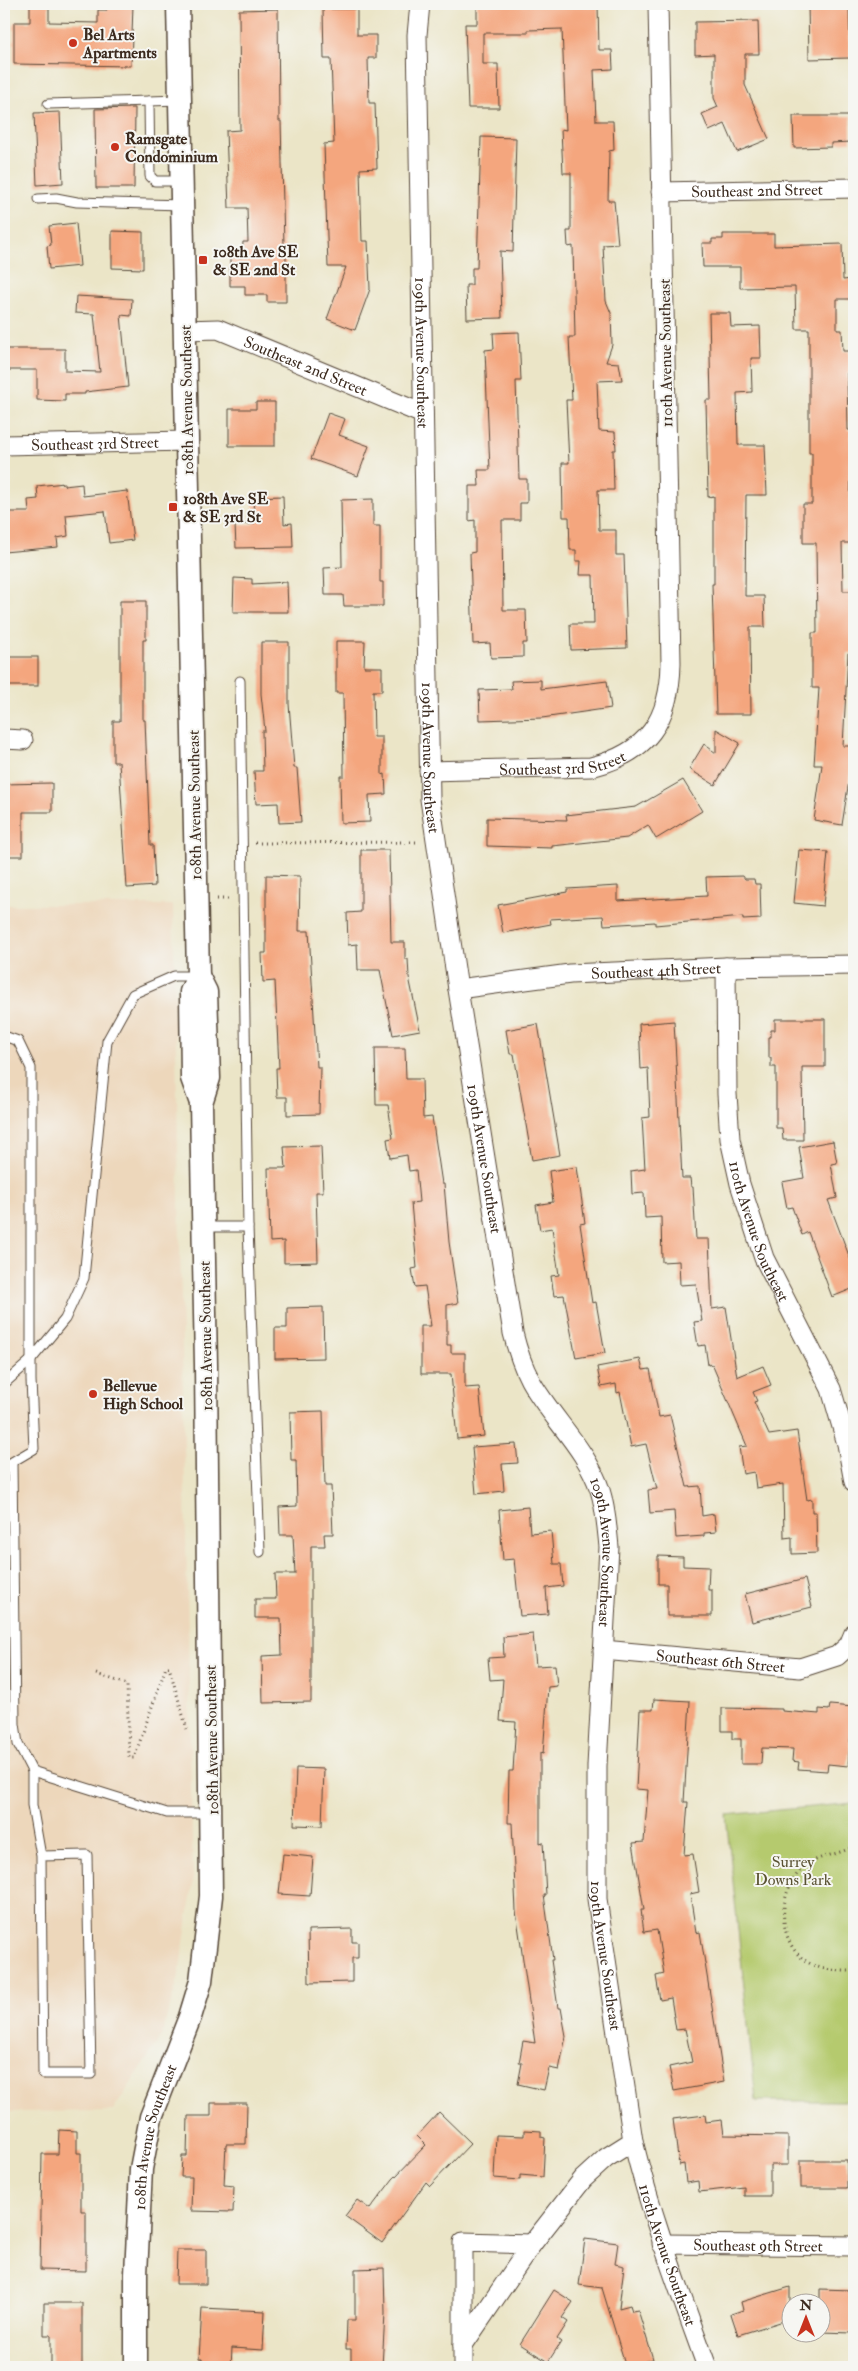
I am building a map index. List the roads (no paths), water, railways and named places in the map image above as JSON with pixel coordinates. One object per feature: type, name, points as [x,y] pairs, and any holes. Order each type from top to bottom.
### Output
[{"type":"street","name":"108th Avenue Southeast","points":[[136,2367],[136,2274],[140,2169],[151,2117],[190,2017],[201,1981],[211,1896],[212,1813],[201,1103],[192,1078],[191,992],[198,976],[178,4]]},
{"type":"street","name":"109th Avenue Southeast","points":[[420,4],[417,35],[429,772],[458,989],[507,1309],[520,1358],[530,1381],[588,1464],[600,1490],[607,1521],[609,1547],[597,1766],[597,1899],[633,2141]]},
{"type":"street","name":"110th Avenue Southeast","points":[[658,4],[671,663],[667,703]]},
{"type":"street","name":"Southeast 2nd Street","points":[[661,192],[854,188]]},
{"type":"street","name":"Southeast 2nd Street","points":[[185,330],[218,329],[423,414]]},
{"type":"street","name":"Southeast 3rd Street","points":[[4,445],[187,441]]},
{"type":"street","name":"Southeast 3rd Street","points":[[429,772],[591,767],[607,763],[619,759],[638,746],[652,732],[667,703]]},
{"type":"street","points":[[4,740],[23,740]]},
{"type":"street","name":"Southeast 4th Street","points":[[458,989],[570,974],[726,967],[854,964]]},
{"type":"street","name":"110th Avenue Southeast","points":[[726,967],[727,1094],[730,1139],[740,1184],[764,1258],[831,1389],[847,1444],[854,1482]]},
{"type":"street","name":"Southeast 6th Street","points":[[603,1650],[800,1668],[837,1656],[849,1645],[854,1633]]},
{"type":"street","name":"110th Avenue Southeast","points":[[633,2141],[662,2244],[707,2367]]},
{"type":"street","points":[[463,2345],[532,2244],[594,2168],[633,2141]]},
{"type":"street","points":[[463,2367],[463,2242],[532,2244]]},
{"type":"street","name":"Southeast 9th Street","points":[[662,2244],[854,2246]]},
{"type":"lane","points":[[48,104],[180,100]]},
{"type":"lane","points":[[149,101],[150,176],[155,181],[182,181]]},
{"type":"lane","points":[[38,198],[56,198],[77,202],[182,205]]},
{"type":"lane","points":[[240,681],[248,1227],[260,1552]]},
{"type":"lane","points":[[4,1384],[31,1360],[65,1319],[84,1278],[107,1040],[134,994],[174,976],[198,976]]},
{"type":"lane","points":[[4,1036],[18,1041],[31,1068],[31,1360],[34,1449],[12,1462],[15,1724],[18,1744],[32,1771],[32,1805],[41,1856],[43,2074],[91,2074],[87,1855],[41,1856]]},
{"type":"lane","points":[[203,1227],[248,1227]]},
{"type":"lane","points":[[32,1771],[167,1813],[212,1813]]},
{"type":"place","name":"Bel Arts Apartments","points":[[73,43]]},
{"type":"place","name":"Ramsgate Condominium","points":[[115,147]]},
{"type":"place","name":"108th Ave SE & SE 2nd St","points":[[203,260]]},
{"type":"place","name":"108th Ave SE & SE 3rd St","points":[[173,507]]},
{"type":"place","name":"Bellevue High School","points":[[93,1394]]},
{"type":"park label","name":"Surrey Downs Park","points":[[793,1870]]}]
